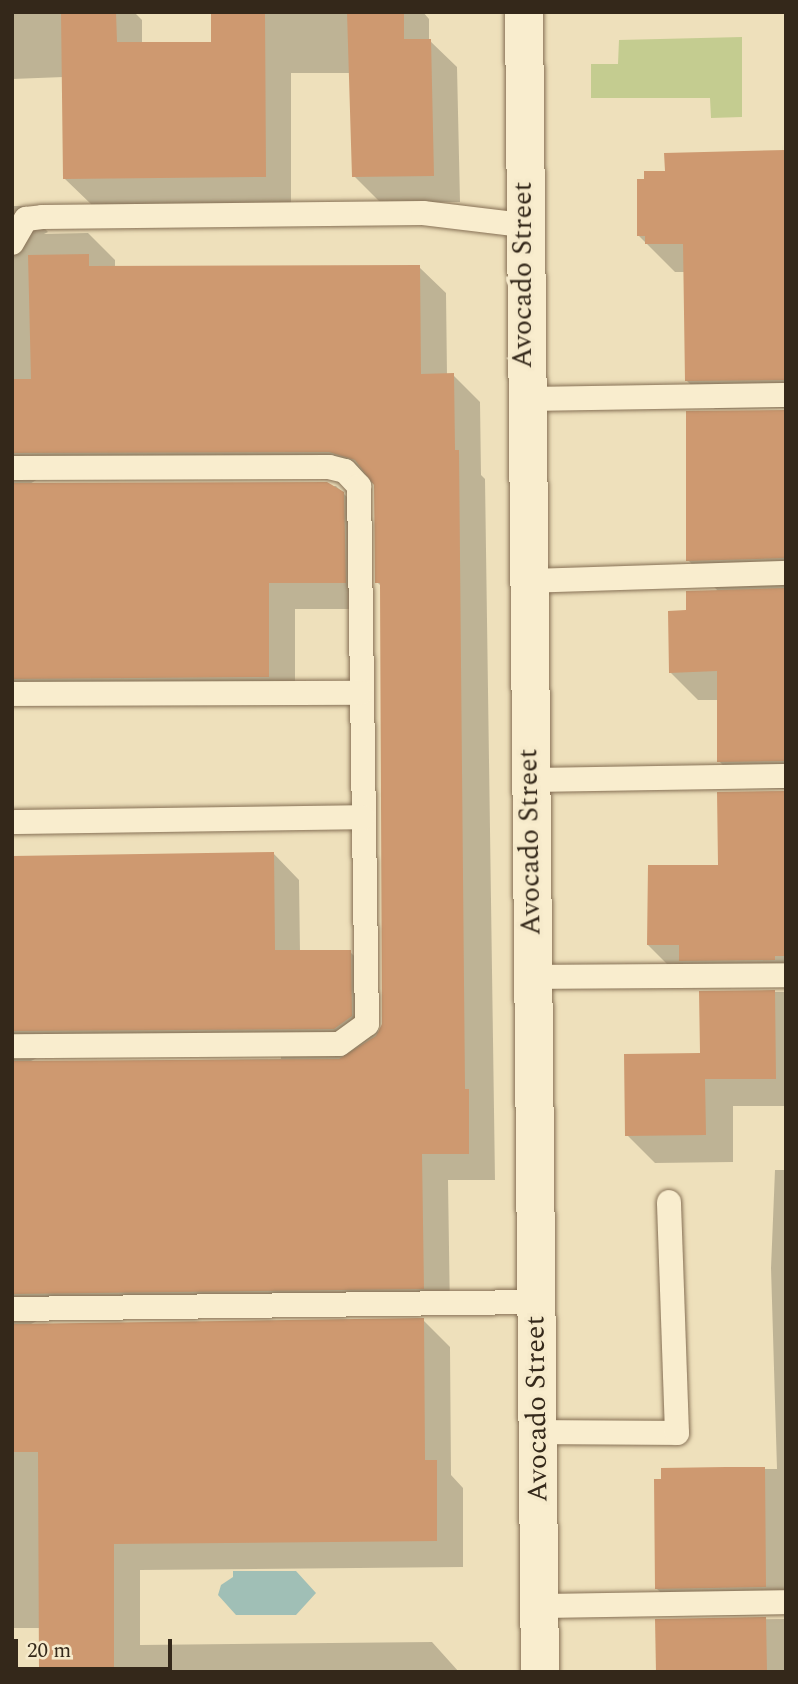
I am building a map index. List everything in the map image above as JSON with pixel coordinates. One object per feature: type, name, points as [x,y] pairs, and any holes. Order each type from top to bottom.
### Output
[{"type":"street","name":"Avocado Street","points":[[524,12],[522,225],[540,1672]]},
{"type":"lane","points":[[12,243],[26,219],[43,217],[424,213],[522,225]]},
{"type":"lane","points":[[524,399],[786,395]]},
{"type":"lane","points":[[12,468],[329,467],[345,471],[359,486],[366,1024],[339,1044],[12,1046]]},
{"type":"lane","points":[[527,581],[786,573]]},
{"type":"lane","points":[[12,694],[361,693]]},
{"type":"lane","points":[[529,780],[786,776]]},
{"type":"lane","points":[[12,822],[363,817]]},
{"type":"lane","points":[[531,977],[786,975]]},
{"type":"lane","points":[[537,1432],[677,1433],[669,1202]]},
{"type":"lane","points":[[12,1309],[536,1302]]},
{"type":"lane","points":[[539,1606],[786,1602]]},
{"type":"green space","points":[[742,37],[742,117],[711,118],[710,98],[591,98],[591,64],[618,64],[619,40]]},
{"type":"water","points":[[233,1571],[296,1571],[316,1593],[296,1615],[236,1615],[218,1595],[221,1585],[233,1577]]},
{"type":"building","points":[[61,12],[116,12],[117,42],[211,42],[211,12],[265,12],[266,177],[63,179]]},
{"type":"building","points":[[347,12],[404,12],[404,39],[431,39],[434,176],[352,177]]},
{"type":"building","points":[[786,150],[786,380],[685,381],[683,244],[645,244],[645,236],[637,236],[637,179],[644,179],[644,171],[665,171],[664,153]]},
{"type":"building","points":[[89,254],[89,266],[420,265],[421,374],[454,373],[455,450],[459,450],[465,1089],[469,1089],[469,1154],[422,1154],[424,1289],[12,1294],[12,1061],[339,1059],[376,1036],[382,1024],[380,583],[375,583],[374,485],[355,460],[329,452],[12,453],[12,379],[31,379],[28,255]]},
{"type":"building","points":[[786,410],[786,558],[686,561],[686,411]]},
{"type":"building","points":[[327,482],[344,492],[346,583],[269,583],[269,677],[12,679],[12,483]]},
{"type":"building","points":[[786,588],[786,761],[717,762],[717,671],[669,673],[668,611],[686,610],[686,591]]},
{"type":"building","points":[[786,791],[786,956],[775,956],[775,960],[679,961],[679,945],[647,945],[648,865],[718,865],[717,792]]},
{"type":"building","points":[[274,852],[275,950],[351,950],[352,1016],[334,1029],[12,1031],[12,856]]},
{"type":"building","points":[[775,990],[776,1079],[705,1079],[706,1135],[625,1136],[624,1054],[700,1053],[699,991]]},
{"type":"building","points":[[424,1318],[425,1460],[437,1460],[437,1541],[114,1544],[114,1672],[39,1672],[38,1452],[12,1452],[12,1324]]},
{"type":"building","points":[[765,1467],[766,1587],[655,1589],[654,1479],[661,1479],[661,1468]]},
{"type":"building","points":[[766,1617],[767,1672],[656,1672],[655,1619]]}]
